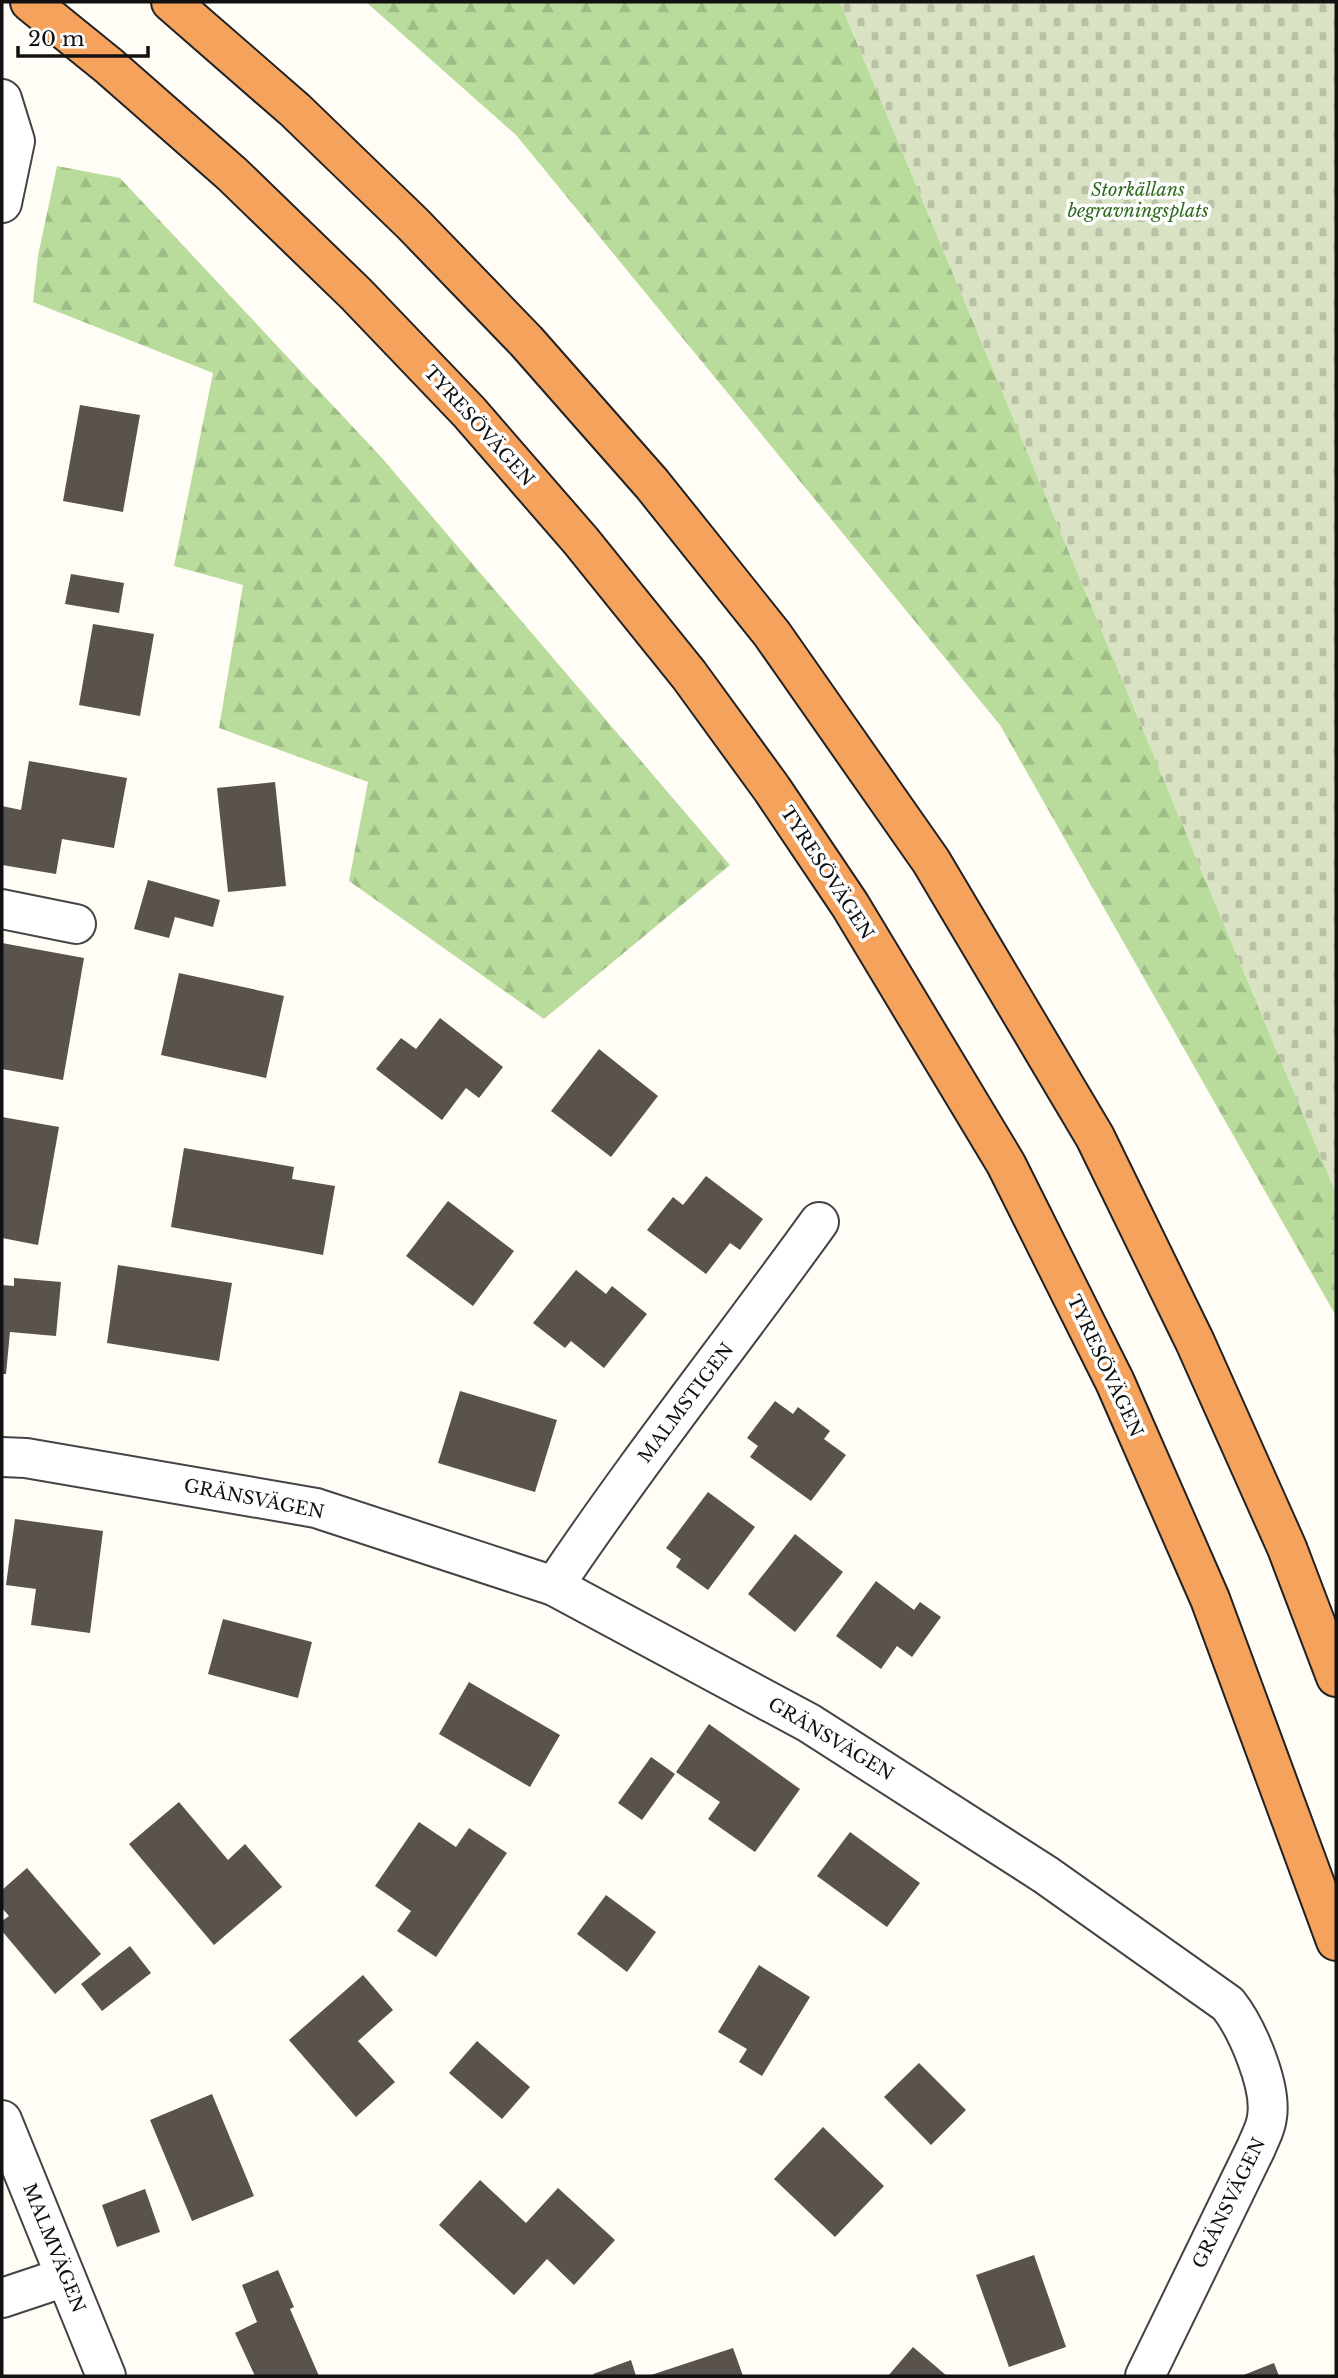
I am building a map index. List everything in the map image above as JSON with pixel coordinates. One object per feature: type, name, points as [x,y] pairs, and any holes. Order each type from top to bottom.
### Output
[{"type":"highway","name":"TYRESÖVÄGEN","points":[[30,2],[109,66],[232,174],[356,294],[469,412],[581,541],[689,675],[779,799],[850,905],[1006,1164],[1115,1382],[1210,1599],[1336,1941]]},
{"type":"highway","points":[[171,2],[295,110],[413,224],[527,341],[652,484],[772,634],[931,861],[1095,1137],[1195,1342],[1287,1548],[1336,1677]]},
{"type":"street","points":[[2,99],[15,141],[2,203]]},
{"type":"street","points":[[2,909],[76,924]]},
{"type":"street","name":"MALMSTIGEN","points":[[554,1586],[605,1511],[819,1222]]},
{"type":"street","name":"GRÄNSVÄGEN","points":[[2,1457],[26,1458],[316,1508],[554,1586],[821,1730],[1046,1875],[1228,2004],[1238,2017],[1256,2059],[1264,2086],[1268,2115],[1256,2148],[1145,2376]]},
{"type":"street","name":"MALMVÄGEN","points":[[2,2120],[106,2376]]},
{"type":"street","points":[[2,2298],[65,2277]]},
{"type":"green space","points":[[366,2],[840,2],[1336,1193],[1336,1316],[1000,725],[516,135]]},
{"type":"green space","name":"Storkällans begravningsplats","points":[[840,2],[1336,2],[1336,1193]]},
{"type":"green space","points":[[57,166],[120,178],[382,458],[730,865],[544,1019],[349,881],[368,782],[219,728],[243,585],[174,566],[213,373],[33,302],[38,256]]},
{"type":"building","points":[[80,405],[140,415],[123,512],[63,501]]},
{"type":"building","points":[[71,574],[124,583],[119,613],[65,604]]},
{"type":"building","points":[[93,624],[154,634],[140,716],[79,705]]},
{"type":"building","points":[[29,761],[127,778],[114,848],[62,839],[56,874],[2,865],[2,806],[21,810]]},
{"type":"building","points":[[275,782],[286,886],[228,892],[217,788]]},
{"type":"building","points":[[148,880],[220,900],[213,927],[175,917],[169,938],[134,929]]},
{"type":"building","points":[[2,943],[84,958],[63,1080],[2,1069]]},
{"type":"building","points":[[179,973],[284,996],[266,1078],[161,1055]]},
{"type":"building","points":[[440,1018],[503,1067],[479,1098],[466,1088],[442,1120],[376,1069],[401,1038],[416,1049]]},
{"type":"building","points":[[599,1049],[658,1096],[611,1157],[551,1111]]},
{"type":"building","points":[[2,1117],[59,1127],[38,1245],[2,1238]]},
{"type":"building","points":[[184,1148],[294,1167],[292,1179],[335,1186],[323,1255],[171,1227]]},
{"type":"building","points":[[706,1176],[763,1219],[740,1250],[730,1243],[706,1274],[647,1230],[673,1197],[683,1205]]},
{"type":"building","points":[[448,1201],[514,1251],[473,1306],[406,1256]]},
{"type":"building","points":[[118,1265],[232,1283],[219,1361],[107,1343]]},
{"type":"building","points":[[576,1270],[606,1294],[612,1286],[647,1314],[604,1368],[571,1341],[565,1348],[533,1323]]},
{"type":"building","points":[[14,1278],[61,1282],[56,1336],[10,1332],[6,1374],[2,1374],[2,1285],[14,1286]]},
{"type":"building","points":[[460,1391],[557,1420],[535,1492],[438,1463]]},
{"type":"building","points":[[775,1401],[793,1414],[798,1407],[830,1431],[824,1439],[846,1455],[811,1501],[750,1457],[758,1446],[747,1438]]},
{"type":"building","points":[[708,1492],[755,1527],[708,1590],[676,1567],[681,1559],[666,1548]]},
{"type":"building","points":[[15,1519],[103,1531],[90,1633],[31,1625],[36,1589],[6,1585]]},
{"type":"building","points":[[795,1534],[843,1572],[795,1632],[748,1594]]},
{"type":"building","points":[[876,1581],[914,1610],[920,1602],[941,1617],[912,1657],[897,1646],[881,1669],[836,1636]]},
{"type":"building","points":[[223,1619],[312,1642],[298,1698],[208,1674]]},
{"type":"building","points":[[469,1682],[560,1735],[530,1787],[439,1734]]},
{"type":"building","points":[[709,1724],[800,1789],[755,1852],[708,1819],[720,1802],[676,1772]]},
{"type":"building","points":[[651,1757],[675,1774],[642,1820],[618,1803]]},
{"type":"building","points":[[179,1802],[228,1860],[245,1844],[282,1887],[214,1945],[129,1844]]},
{"type":"building","points":[[419,1822],[456,1847],[469,1828],[507,1853],[436,1957],[397,1931],[411,1911],[375,1886]]},
{"type":"building","points":[[850,1832],[920,1883],[887,1927],[817,1876]]},
{"type":"building","points":[[27,1868],[101,1954],[55,1994],[2,1931],[2,1921],[9,1916],[2,1908],[2,1890]]},
{"type":"building","points":[[606,1895],[656,1932],[627,1972],[577,1934]]},
{"type":"building","points":[[130,1946],[151,1973],[102,2011],[81,1984]]},
{"type":"building","points":[[759,1965],[810,1997],[762,2076],[739,2062],[747,2049],[718,2032]]},
{"type":"building","points":[[363,1975],[393,2010],[358,2041],[395,2082],[356,2117],[289,2040]]},
{"type":"building","points":[[477,2041],[530,2087],[502,2119],[449,2073]]},
{"type":"building","points":[[919,2063],[966,2110],[931,2145],[884,2097]]},
{"type":"building","points":[[212,2094],[254,2196],[192,2221],[150,2120]]},
{"type":"building","points":[[823,2127],[884,2186],[835,2237],[774,2179]]},
{"type":"building","points":[[480,2180],[526,2223],[558,2188],[615,2240],[574,2285],[547,2259],[514,2295],[439,2225]]},
{"type":"building","points":[[145,2189],[160,2232],[117,2247],[102,2205]]},
{"type":"building","points":[[1034,2255],[1066,2347],[1009,2367],[976,2275]]},
{"type":"building","points":[[278,2270],[294,2307],[290,2309],[319,2376],[255,2376],[235,2333],[257,2322],[242,2285]]},
{"type":"building","points":[[913,2347],[947,2376],[888,2376]]},
{"type":"building","points":[[733,2348],[743,2376],[648,2376]]},
{"type":"building","points":[[631,2360],[636,2376],[593,2374]]},
{"type":"building","points":[[1274,2363],[1279,2376],[1241,2376]]}]
